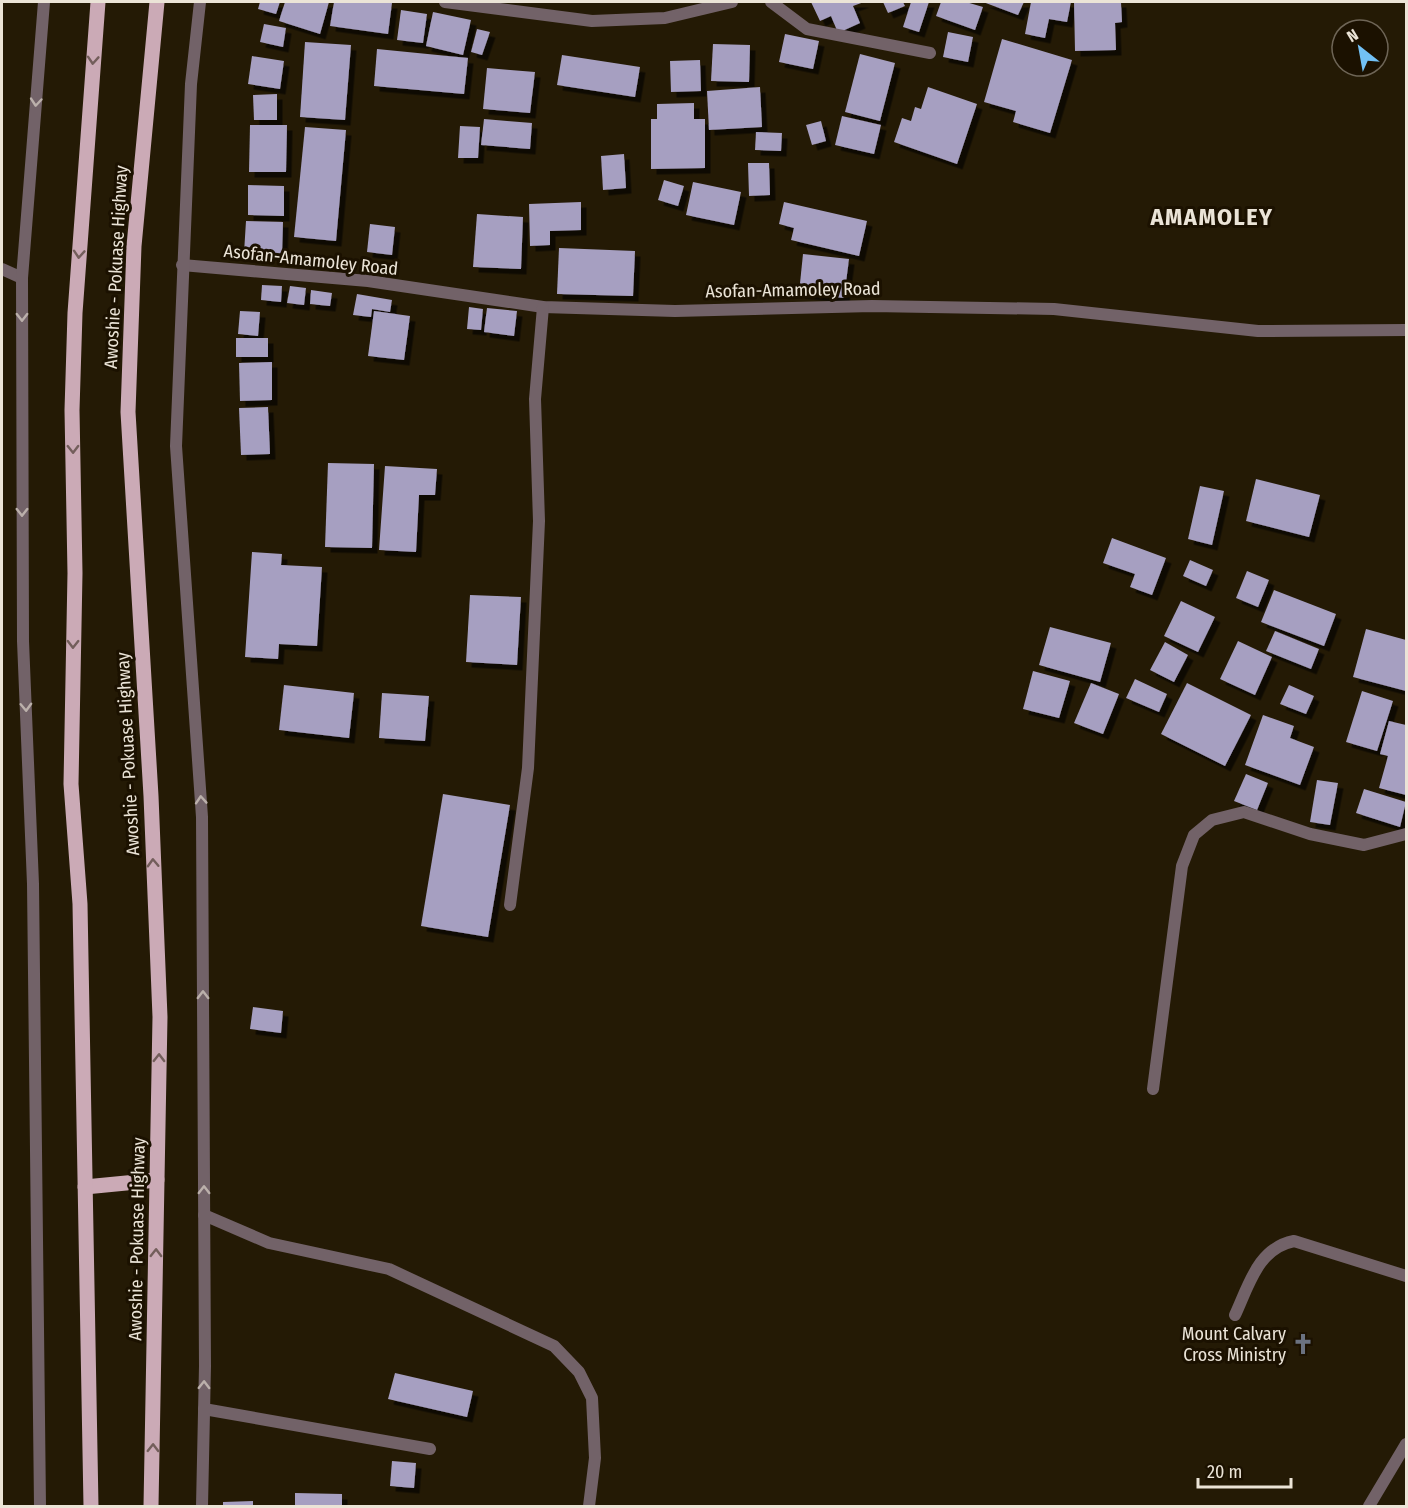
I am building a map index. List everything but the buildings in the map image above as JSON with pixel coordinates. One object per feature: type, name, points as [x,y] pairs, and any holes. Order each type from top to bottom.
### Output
[{"type":"main road","name":"Awoshie - Pokuase Highway","points":[[91,1506],[80,904],[71,784],[75,573],[72,410],[76,302],[98,2]]},
{"type":"main road","name":"Awoshie - Pokuase Highway","points":[[151,1506],[160,1017],[151,796],[128,412],[134,246],[157,2]]},
{"type":"main road","points":[[85,1187],[157,1180]]},
{"type":"street","points":[[40,1506],[33,884],[23,641],[22,278],[44,2]]},
{"type":"street","points":[[200,2],[191,84],[176,446],[202,817],[204,1215],[202,1506]]},
{"type":"street","points":[[446,2],[592,21],[665,18],[732,2]]},
{"type":"street","points":[[771,2],[807,29],[930,53]]},
{"type":"street","name":"Asofan-Amamoley Road","points":[[182,265],[368,281],[543,308],[675,311],[873,306],[1054,309],[1258,331],[1407,330]]},
{"type":"street","points":[[2,269],[22,278]]},
{"type":"street","points":[[510,904],[528,768],[539,521],[535,399],[543,308]]},
{"type":"street","points":[[1153,1089],[1182,866],[1194,835],[1212,820],[1244,812],[1310,834],[1364,845],[1407,834]]},
{"type":"street","points":[[204,1215],[269,1244],[389,1269],[554,1346],[579,1372],[592,1398],[595,1458],[589,1506]]},
{"type":"street","points":[[1235,1316],[1264,1256],[1280,1244],[1294,1241],[1407,1276]]},
{"type":"street","points":[[204,1409],[430,1449]]},
{"type":"street","points":[[1369,1506],[1407,1444]]},
{"type":"place","name":"Mount Calvary Cross Ministry","points":[[1303,1344]]},
{"type":"district","name":"AMAMOLEY","points":[[1212,217]]}]
